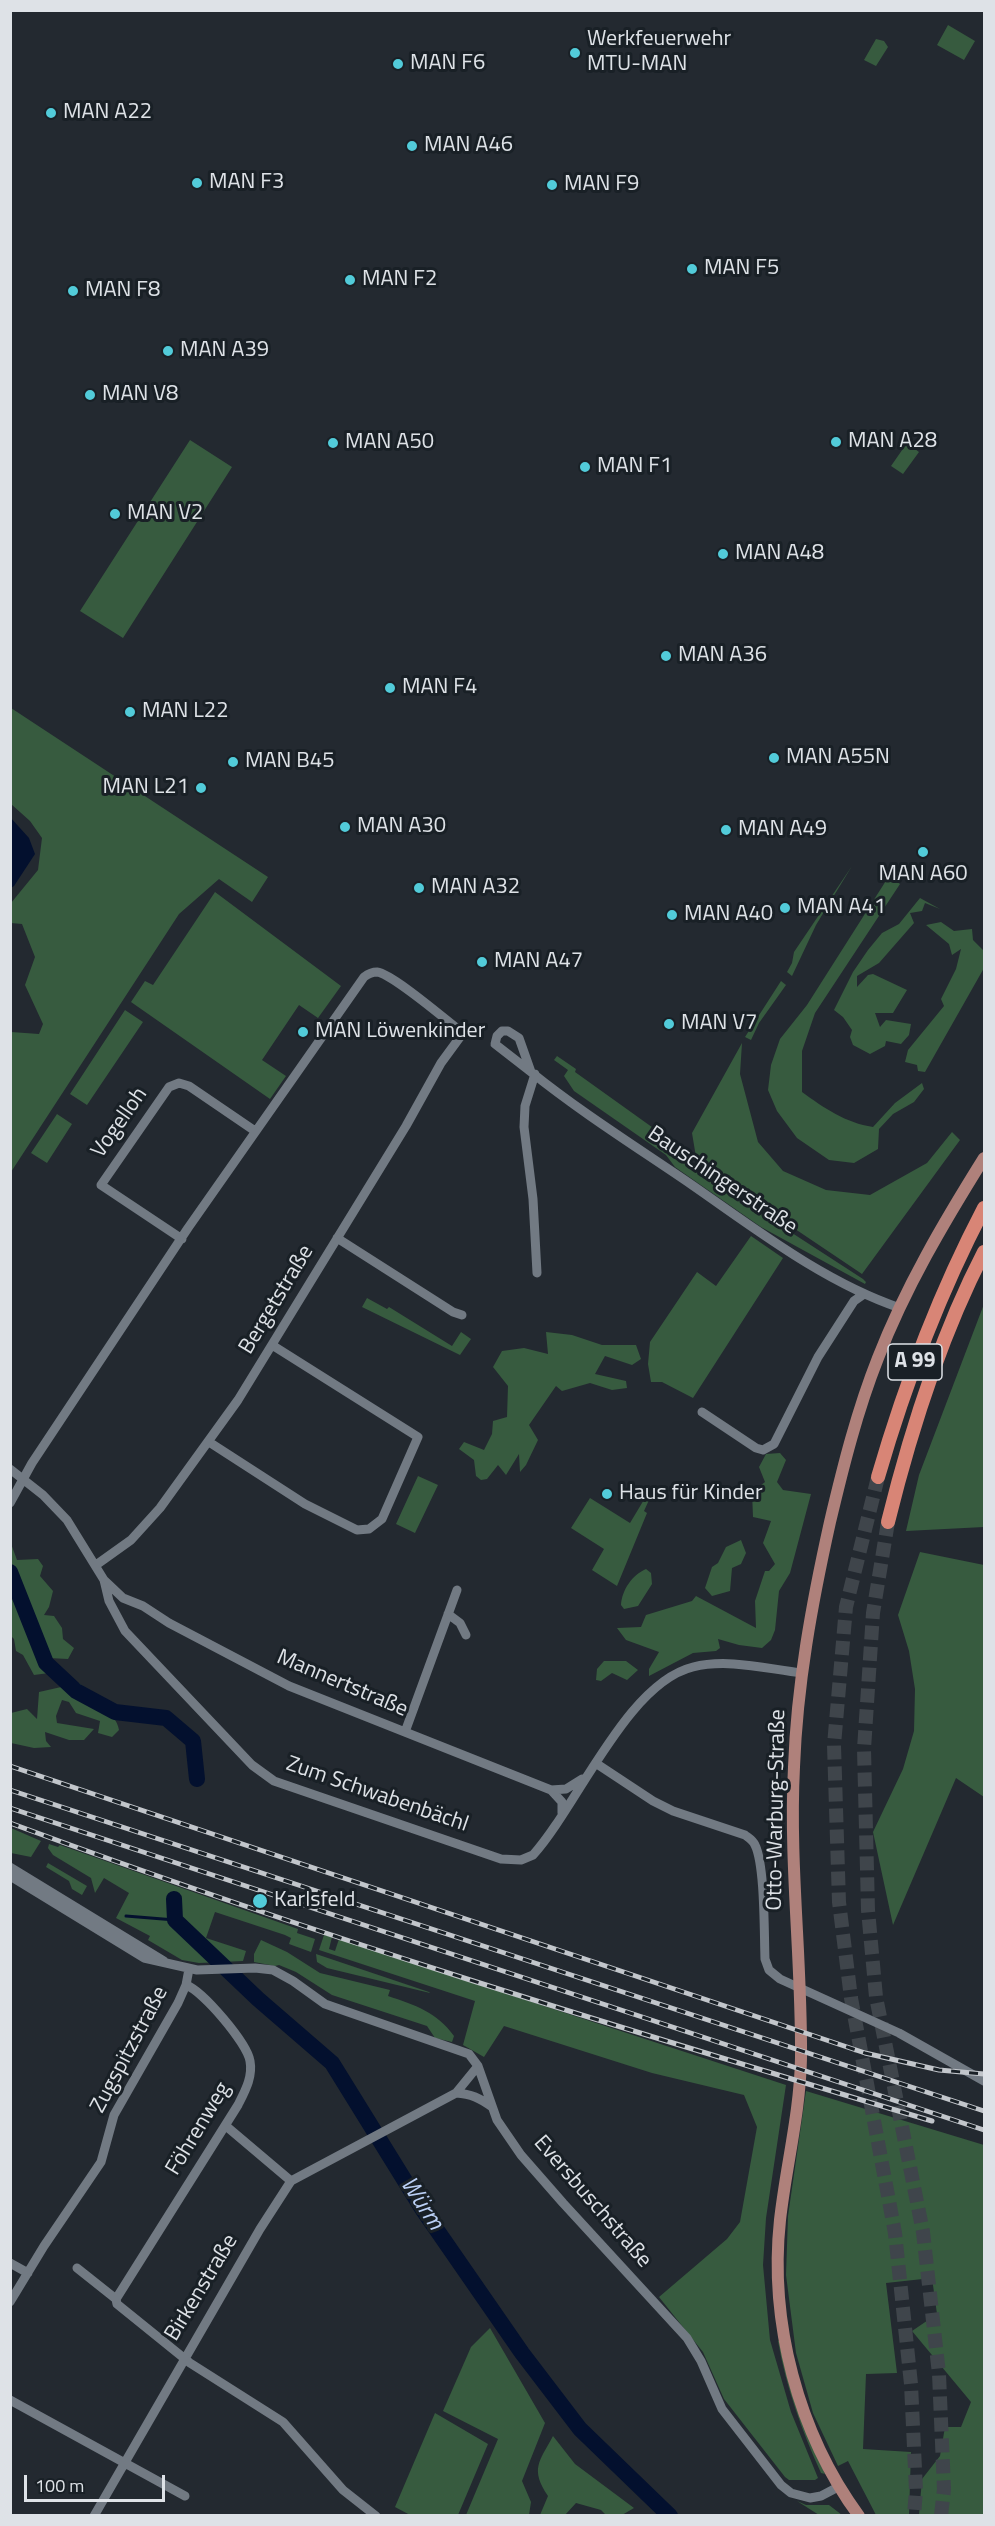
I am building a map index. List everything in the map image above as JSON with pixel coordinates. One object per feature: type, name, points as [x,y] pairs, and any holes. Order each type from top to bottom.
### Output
[{"type":"highway","name":"A 99","points":[[878,1477],[897,1412],[924,1336],[984,1208]]},
{"type":"highway","name":"A 99","points":[[888,1522],[902,1466],[945,1338],[984,1252]]},
{"type":"main road","name":"Otto-Warburg-Straße","points":[[840,2486],[805,2413],[785,2340],[779,2301],[780,2219],[799,2094],[801,2059],[793,1819],[794,1769],[802,1673],[815,1588],[839,1485],[877,1360],[929,1250],[984,1158]]},
{"type":"main road","points":[[840,2486],[859,2516]]},
{"type":"street","name":"Bergetstraße","points":[[96,1565],[131,1540],[160,1508],[238,1400],[406,1126],[441,1063],[463,1033],[390,979],[379,972],[374,972],[364,977],[255,1131]]},
{"type":"street","name":"Bauschingerstraße","points":[[533,1073],[519,1038],[508,1030],[502,1031],[497,1036],[495,1044],[533,1073],[754,1228],[864,1294],[900,1308]]},
{"type":"street","points":[[533,1073],[525,1106],[524,1127],[537,1274]]},
{"type":"street","name":"Vogelloh","points":[[182,1239],[101,1185],[169,1087],[179,1083],[189,1086],[255,1131]]},
{"type":"street","points":[[10,1503],[69,1407],[255,1131]]},
{"type":"street","points":[[337,1238],[462,1315]]},
{"type":"street","points":[[702,1412],[756,1448],[763,1450],[774,1444],[819,1357],[854,1301],[864,1294]]},
{"type":"street","points":[[209,1442],[342,1525],[357,1530],[369,1529],[382,1518],[418,1437],[272,1345]]},
{"type":"street","name":"Zum Schwabenbächl","points":[[10,1469],[24,1479],[67,1520],[104,1580],[109,1601],[125,1631],[252,1765],[274,1781],[508,1860],[520,1860],[533,1855],[642,1699],[662,1680],[693,1667],[719,1664],[802,1673]]},
{"type":"street","name":"Mannertstraße","points":[[104,1580],[123,1598],[143,1606],[169,1623],[289,1686],[551,1790]]},
{"type":"street","points":[[405,1732],[457,1590]]},
{"type":"street","points":[[448,1614],[460,1623],[466,1635]]},
{"type":"street","points":[[597,1764],[653,1801],[673,1811],[752,1839],[756,1847],[761,1877],[765,1959],[769,1970],[780,1979],[899,2033],[984,2081]]},
{"type":"street","name":"Zum Schwabenbächl","points":[[551,1790],[566,1790],[597,1764]]},
{"type":"street","points":[[551,1790],[562,1802],[561,1815]]},
{"type":"street","points":[[10,1867],[166,1963]]},
{"type":"street","points":[[10,1876],[140,1956],[189,1969],[261,1968],[277,1972],[325,2004],[465,2051],[478,2066],[456,2093]]},
{"type":"street","name":"Zugspitzstraße","points":[[10,2302],[101,2162],[114,2115],[178,2003],[186,1985],[189,1969]]},
{"type":"street","name":"Föhrenweg","points":[[116,2299],[226,2126],[246,2090],[251,2074],[250,2059],[244,2044],[199,1992],[186,1985]]},
{"type":"street","name":"Eversbuschstraße","points":[[478,2066],[492,2107],[507,2135],[541,2179],[687,2338],[701,2361],[722,2409],[781,2485],[791,2493],[810,2498],[821,2496],[840,2486]]},
{"type":"street","points":[[456,2093],[482,2099],[492,2107]]},
{"type":"street","name":"Birkenstraße","points":[[94,2516],[184,2357],[291,2181],[389,2131],[456,2093]]},
{"type":"street","points":[[226,2126],[291,2181]]},
{"type":"street","points":[[10,2263],[28,2273]]},
{"type":"street","points":[[77,2268],[116,2299],[117,2304],[184,2357],[283,2422],[300,2437],[344,2490],[372,2513]]},
{"type":"street","points":[[10,2400],[185,2496]]},
{"type":"green space","points":[[948,25],[975,41],[964,60],[937,45]]},
{"type":"green space","points":[[876,39],[884,41],[888,47],[876,66],[864,60]]},
{"type":"green space","points":[[190,440],[232,467],[123,638],[80,611]]},
{"type":"green space","points":[[907,443],[919,452],[903,474],[891,466]]},
{"type":"green space","points":[[11,708],[268,877],[252,902],[219,879],[179,914],[11,1172],[11,1032],[39,1034],[43,1024],[25,985],[35,957],[22,924],[11,923],[11,903],[38,870],[42,838],[30,821],[11,804]]},
{"type":"green space","points":[[852,866],[816,925],[792,976],[787,972],[794,952]]},
{"type":"green space","points":[[889,876],[900,884],[815,1013],[802,1051],[802,1092],[844,1118],[873,1127],[895,1103],[922,1083],[924,1089],[914,1102],[893,1114],[879,1129],[878,1149],[854,1163],[829,1160],[797,1138],[777,1111],[768,1090],[771,1065],[780,1039],[807,1005]]},
{"type":"green space","points":[[215,892],[341,986],[318,1018],[299,1005],[262,1060],[286,1076],[270,1099],[131,1002],[145,981],[153,985]]},
{"type":"green space","points":[[920,898],[940,909],[925,903],[922,911],[910,913],[914,923],[879,963],[857,976],[857,987],[868,975],[873,974],[907,990],[893,1013],[875,1013],[880,1027],[886,1020],[911,1024],[909,1035],[901,1044],[886,1041],[885,1046],[870,1054],[853,1045],[850,1037],[852,1030],[843,1017],[834,1010],[853,972],[868,950],[882,933],[899,924]]},
{"type":"green space","points":[[941,922],[954,931],[972,929],[973,940],[984,951],[984,968],[925,1072],[918,1071],[917,1065],[905,1062],[908,1050],[944,1006],[941,999],[956,969],[961,949],[952,955],[949,944],[926,925]]},
{"type":"green space","points":[[781,981],[786,985],[759,1023],[751,1040],[745,1037]]},
{"type":"green space","points":[[125,1010],[143,1022],[87,1105],[70,1094]]},
{"type":"green space","points":[[742,1043],[740,1074],[758,1142],[783,1171],[826,1190],[870,1195],[927,1163],[952,1132],[960,1140],[862,1274],[697,1163],[692,1133]]},
{"type":"green space","points":[[557,1056],[576,1069],[575,1072],[677,1145],[695,1170],[863,1279],[865,1284],[761,1227],[675,1167],[666,1155],[574,1091],[564,1076],[568,1070],[554,1060]]},
{"type":"green space","points":[[57,1114],[72,1124],[47,1163],[31,1153]]},
{"type":"green space","points":[[751,1236],[783,1258],[693,1398],[662,1382],[651,1382],[648,1364],[650,1342],[697,1272],[716,1286]]},
{"type":"green space","points":[[367,1298],[387,1309],[389,1307],[452,1346],[461,1332],[471,1339],[460,1355],[362,1307]]},
{"type":"green space","points":[[984,1304],[984,1527],[906,1531],[919,1475]]},
{"type":"green space","points":[[546,1332],[572,1335],[602,1345],[636,1345],[641,1359],[632,1365],[605,1356],[595,1374],[626,1381],[627,1388],[612,1390],[590,1383],[562,1391],[556,1386],[529,1425],[538,1440],[526,1465],[520,1472],[519,1454],[506,1475],[498,1465],[487,1479],[481,1480],[476,1476],[474,1460],[459,1449],[464,1442],[484,1450],[492,1434],[493,1421],[507,1417],[508,1386],[493,1367],[502,1351],[524,1348],[548,1354]]},
{"type":"green space","points":[[780,1453],[786,1460],[777,1482],[783,1490],[811,1494],[790,1573],[779,1591],[775,1630],[771,1640],[762,1648],[718,1639],[720,1648],[716,1651],[693,1653],[649,1676],[649,1669],[659,1652],[626,1640],[617,1628],[641,1627],[646,1615],[692,1601],[696,1596],[756,1628],[755,1601],[765,1571],[769,1571],[775,1564],[763,1543],[771,1521],[753,1517],[752,1492],[765,1482],[759,1467],[766,1454]]},
{"type":"green space","points":[[418,1476],[438,1485],[415,1533],[396,1524]]},
{"type":"green space","points":[[590,1498],[630,1523],[645,1498],[649,1500],[644,1511],[647,1513],[617,1586],[592,1570],[604,1549],[571,1528]]},
{"type":"green space","points":[[741,1540],[746,1553],[741,1564],[732,1568],[730,1591],[712,1596],[705,1588],[712,1567],[718,1563],[726,1547]]},
{"type":"green space","points":[[10,1541],[17,1560],[38,1559],[43,1566],[40,1576],[53,1591],[49,1607],[44,1615],[54,1616],[62,1628],[63,1639],[74,1648],[68,1659],[49,1658],[49,1673],[34,1675],[23,1655],[16,1651],[14,1639],[11,1636]]},
{"type":"green space","points":[[920,1552],[984,1565],[984,1797],[956,1778],[893,1925],[873,1832],[903,1769],[914,1731],[915,1689],[909,1651],[898,1615]]},
{"type":"green space","points":[[646,1569],[651,1573],[652,1584],[638,1606],[624,1609],[621,1605],[626,1589],[636,1575]]},
{"type":"green space","points":[[604,1661],[626,1661],[638,1670],[627,1680],[612,1673],[601,1681],[596,1680],[597,1669]]},
{"type":"green space","points":[[79,1683],[85,1688],[80,1699],[99,1707],[114,1718],[119,1730],[112,1737],[98,1733],[100,1721],[76,1713],[69,1702],[62,1700],[56,1716],[57,1723],[94,1729],[84,1740],[69,1740],[45,1732],[46,1741],[51,1747],[34,1748],[11,1743],[11,1713],[27,1709],[37,1719],[39,1692]]},
{"type":"green space","points":[[11,1828],[41,1841],[31,1857],[11,1853]]},
{"type":"green space","points":[[49,1844],[58,1847],[60,1845],[298,1929],[297,1933],[315,1939],[311,1952],[289,1944],[291,1938],[285,1935],[215,1912],[206,1938],[246,1951],[243,1961],[199,1963],[182,1960],[148,1940],[150,1936],[116,1918],[129,1893],[104,1878],[95,1893],[91,1878],[53,1855],[48,1848]]},
{"type":"green space","points":[[48,1863],[87,1886],[82,1895],[72,1889],[69,1881],[46,1867]]},
{"type":"green space","points":[[324,1935],[332,1937],[329,1949],[335,1951],[339,1939],[786,2085],[766,2218],[763,2265],[770,2340],[791,2412],[818,2478],[789,2480],[785,2477],[724,2399],[703,2352],[659,2297],[727,2239],[740,2222],[757,2127],[744,2095],[652,2073],[504,2026],[484,2057],[463,2045],[475,2001],[319,1950]]},
{"type":"green space","points":[[261,1940],[287,1952],[320,1973],[390,1990],[388,1996],[433,2015],[454,2036],[452,2042],[435,2038],[427,2026],[332,1995],[296,1972],[279,1965],[254,1962],[254,1954]]},
{"type":"green space","points":[[316,1954],[430,1993],[327,1968],[317,1962]]},
{"type":"green space","points":[[806,2091],[984,2145],[984,2515],[919,2515],[922,2479],[940,2456],[945,2427],[961,2427],[971,2402],[912,2331],[937,2314],[932,2278],[886,2283],[897,2373],[866,2374],[863,2449],[911,2452],[909,2515],[876,2515],[848,2461],[838,2466],[813,2413],[796,2353],[786,2275],[788,2216]]},
{"type":"green space","points":[[490,2328],[545,2423],[522,2481],[531,2502],[529,2515],[466,2515],[498,2439],[443,2411],[471,2347]]},
{"type":"green space","points":[[780,2340],[813,2447],[825,2474],[821,2473],[795,2408],[781,2358],[778,2341]]},
{"type":"green space","points":[[435,2413],[488,2444],[458,2515],[410,2515],[395,2507]]},
{"type":"green space","points":[[553,2436],[575,2464],[634,2508],[622,2515],[606,2515],[601,2510],[576,2503],[565,2515],[540,2515],[548,2496],[539,2479],[538,2466]]},
{"type":"green space","points":[[797,2501],[806,2505],[829,2505],[842,2515],[819,2515]]},
{"type":"water","points":[[10,817],[29,838],[35,854],[11,888]]},
{"type":"waterway","name":"Würm","points":[[10,1572],[46,1663],[76,1691],[115,1712],[166,1718],[193,1741],[197,1779]]},
{"type":"waterway","name":"Würm","points":[[174,1899],[175,1920],[258,1999],[332,2063],[423,2210],[522,2353],[580,2429],[670,2516]]},
{"type":"waterway","points":[[126,1916],[175,1920]]},
{"type":"tunnel","points":[[878,1477],[846,1607],[834,1745],[839,1902],[851,1998],[895,2233],[911,2384],[916,2490],[914,2516]]},
{"type":"tunnel","points":[[888,1522],[873,1613],[864,1749],[868,1910],[876,1997],[923,2232],[939,2374],[944,2489],[941,2516]]},
{"type":"railway","points":[[10,1766],[865,2053],[939,2070],[984,2074]]},
{"type":"railway","points":[[10,1790],[984,2111]]},
{"type":"railway","points":[[10,1808],[984,2130]]},
{"type":"railway","points":[[10,1823],[353,1942],[584,2016],[932,2121]]},
{"type":"place","name":"Werkfeuerwehr MTU-MAN","points":[[575,53]]},
{"type":"place","name":"MAN F6","points":[[398,64]]},
{"type":"place","name":"MAN A22","points":[[51,113]]},
{"type":"place","name":"MAN A46","points":[[412,146]]},
{"type":"place","name":"MAN F3","points":[[197,183]]},
{"type":"place","name":"MAN F9","points":[[552,185]]},
{"type":"place","name":"MAN F5","points":[[692,269]]},
{"type":"place","name":"MAN F2","points":[[350,280]]},
{"type":"place","name":"MAN F8","points":[[73,291]]},
{"type":"place","name":"MAN A39","points":[[168,351]]},
{"type":"place","name":"MAN V8","points":[[90,395]]},
{"type":"place","name":"MAN A28","points":[[836,442]]},
{"type":"place","name":"MAN A50","points":[[333,443]]},
{"type":"place","name":"MAN F1","points":[[585,467]]},
{"type":"place","name":"MAN V2","points":[[115,514]]},
{"type":"place","name":"MAN A48","points":[[723,554]]},
{"type":"place","name":"MAN A36","points":[[666,656]]},
{"type":"place","name":"MAN F4","points":[[390,688]]},
{"type":"place","name":"MAN L22","points":[[130,712]]},
{"type":"place","name":"MAN A55N","points":[[774,758]]},
{"type":"place","name":"MAN B45","points":[[233,762]]},
{"type":"place","name":"MAN L21","points":[[201,788]]},
{"type":"place","name":"MAN A30","points":[[345,827]]},
{"type":"place","name":"MAN A49","points":[[726,830]]},
{"type":"place","name":"MAN A60","points":[[923,852]]},
{"type":"place","name":"MAN A32","points":[[419,888]]},
{"type":"place","name":"MAN A41","points":[[785,908]]},
{"type":"place","name":"MAN A40","points":[[672,915]]},
{"type":"place","name":"MAN A47","points":[[482,962]]},
{"type":"place","name":"MAN V7","points":[[669,1024]]},
{"type":"place","name":"MAN Löwenkinder","points":[[303,1032]]},
{"type":"place","name":"Haus für Kinder","points":[[607,1494]]},
{"type":"place","name":"Karlsfeld","points":[[260,1901]]}]
